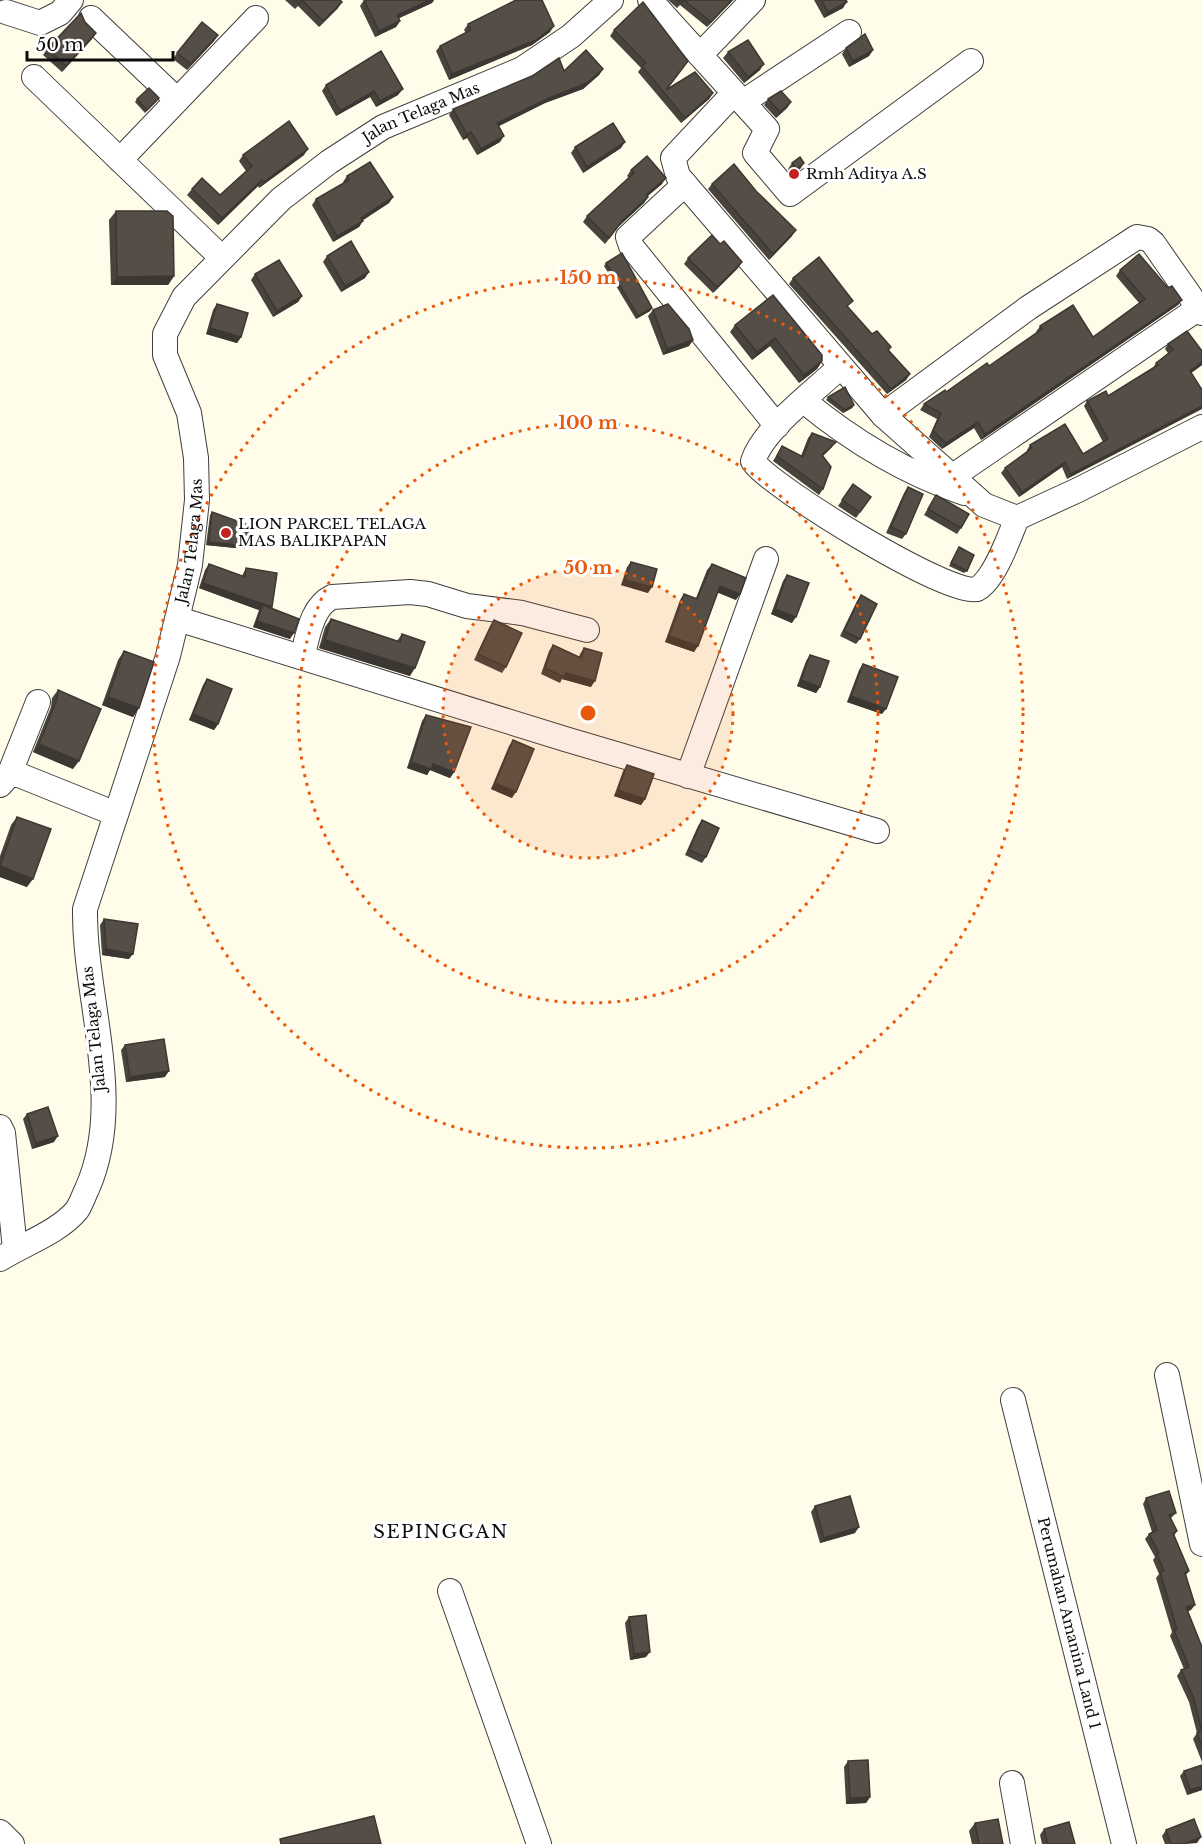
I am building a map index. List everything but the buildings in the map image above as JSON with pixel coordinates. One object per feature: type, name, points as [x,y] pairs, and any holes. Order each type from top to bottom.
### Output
[{"type":"street","points":[[9,7],[40,23],[60,13],[71,0]]},
{"type":"street","name":"Jalan Telaga Mas","points":[[8,1254],[51,1230],[77,1210],[101,1151],[102,1075],[85,942],[85,909],[178,619],[190,565],[197,500],[196,458],[189,413],[165,355],[165,334],[184,297],[281,199],[329,162],[383,128],[522,69],[571,36],[611,0]]},
{"type":"street","points":[[650,0],[767,129],[755,153],[790,194],[971,61]]},
{"type":"street","points":[[700,55],[753,0]]},
{"type":"street","points":[[92,18],[177,100]]},
{"type":"street","points":[[120,160],[256,18]]},
{"type":"street","points":[[849,32],[738,98],[673,158],[678,176],[883,415],[984,505],[1017,518]]},
{"type":"street","points":[[34,77],[222,258]]},
{"type":"street","points":[[685,184],[628,237],[631,246],[777,426]]},
{"type":"street","points":[[883,415],[1028,308],[1137,237],[1148,238],[1200,311],[953,476]]},
{"type":"street","points":[[840,367],[777,426],[756,450],[753,461],[758,470],[776,485],[828,518],[942,582],[967,591],[977,589],[988,579],[1017,518],[1202,427]]},
{"type":"street","points":[[804,401],[839,430],[942,485],[972,495]]},
{"type":"street","points":[[688,776],[766,559]]},
{"type":"street","points":[[302,657],[317,610],[323,601],[332,597],[410,592],[428,594],[467,606],[522,613],[587,630]]},
{"type":"street","points":[[178,619],[688,776],[877,831]]},
{"type":"street","points":[[38,702],[4,780],[27,778],[116,814]]},
{"type":"street","points":[[0,1127],[3,1133],[8,1254]]},
{"type":"street","points":[[1167,1375],[1202,1544]]},
{"type":"street","name":"Perumahan Amanina Land 1","points":[[1013,1400],[1125,1844]]},
{"type":"street","points":[[450,1591],[539,1844]]},
{"type":"street","points":[[1012,1783],[1023,1844]]},
{"type":"street","points":[[0,1832],[12,1844]]},
{"type":"place","name":"Rmh Aditya A.S","points":[[794,174]]},
{"type":"place","name":"LION PARCEL TELAGA MAS BALIKPAPAN","points":[[226,533]]},
{"type":"district","name":"SEPINGGAN","points":[[441,1532]]}]
